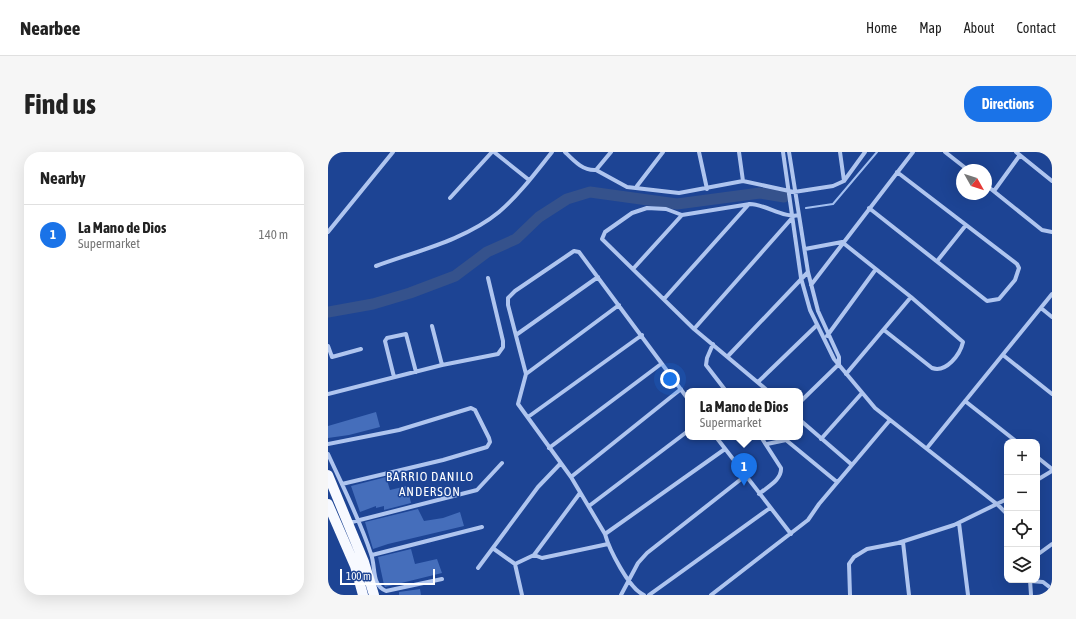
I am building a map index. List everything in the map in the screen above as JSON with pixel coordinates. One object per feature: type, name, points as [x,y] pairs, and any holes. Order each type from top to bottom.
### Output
[{"type":"main road","points":[[328,475],[353,521],[374,595]]},
{"type":"main road","points":[[328,504],[354,566],[363,595]]},
{"type":"street","points":[[328,232],[393,152]]},
{"type":"street","points":[[450,198],[493,152],[529,180]]},
{"type":"street","points":[[376,266],[462,234],[485,222],[500,211],[529,180],[552,152]]},
{"type":"street","points":[[564,152],[581,166],[591,170],[596,170],[627,187],[636,186],[679,193],[707,189],[743,181],[794,192],[833,186],[844,181],[865,152]]},
{"type":"street","points":[[596,170],[611,152]]},
{"type":"street","points":[[636,186],[663,152]]},
{"type":"street","points":[[699,152],[707,189]]},
{"type":"street","points":[[739,152],[743,181]]},
{"type":"street","points":[[783,152],[801,278],[816,326],[834,360],[839,364],[875,408],[1004,511]]},
{"type":"street","points":[[789,152],[798,215],[806,249],[808,272],[818,311],[839,357],[839,364],[803,399]]},
{"type":"street","points":[[840,152],[844,181]]},
{"type":"street","points":[[805,289],[811,284],[913,152]]},
{"type":"street","points":[[945,152],[960,164]]},
{"type":"street","points":[[1016,152],[1052,180]]},
{"type":"street","points":[[1020,155],[994,191],[1042,230],[1052,232]]},
{"type":"street","points":[[869,208],[938,260],[987,301],[999,299],[1015,280],[1019,268],[1016,264],[897,172]]},
{"type":"street","points":[[765,388],[694,329],[602,239],[605,232],[632,213],[647,208],[666,209],[682,215],[750,204],[760,204],[793,217]]},
{"type":"street","points":[[664,299],[750,204]]},
{"type":"street","points":[[633,269],[682,215]]},
{"type":"street","points":[[694,329],[793,217],[798,215]]},
{"type":"street","points":[[938,260],[966,225]]},
{"type":"street","points":[[806,249],[842,242],[911,297],[963,342],[962,346],[948,365],[937,370],[932,368],[884,330]]},
{"type":"street","points":[[644,595],[640,594],[629,580],[608,544],[605,534],[589,506],[571,478],[518,404],[526,374],[508,305],[508,298],[515,291],[574,251],[579,252],[620,305],[661,364],[685,395]]},
{"type":"street","points":[[823,338],[829,335],[876,269]]},
{"type":"street","points":[[728,356],[808,272]]},
{"type":"street","points":[[516,335],[598,277]]},
{"type":"street","points":[[328,394],[442,365],[498,354],[501,351],[503,341],[488,278]]},
{"type":"street","points":[[927,448],[1052,294]]},
{"type":"street","points":[[846,374],[911,297]]},
{"type":"street","points":[[526,374],[620,305]]},
{"type":"street","points":[[1041,308],[1052,317]]},
{"type":"street","points":[[432,326],[442,365]]},
{"type":"street","points":[[758,382],[816,326]]},
{"type":"street","points":[[394,378],[385,341],[387,338],[406,334],[416,372]]},
{"type":"street","points":[[528,417],[642,335]]},
{"type":"street","points":[[713,344],[706,358],[706,365],[724,388]]},
{"type":"street","points":[[328,346],[332,357],[361,349]]},
{"type":"street","points":[[1002,355],[1052,394]]},
{"type":"street","points":[[549,448],[661,364]]},
{"type":"street","points":[[571,478],[681,389]]},
{"type":"street","points":[[821,439],[862,393]]},
{"type":"street","points":[[965,402],[1014,439]]},
{"type":"street","points":[[328,444],[399,430],[471,408],[475,410],[490,438],[490,442],[487,447],[443,460],[342,484]]},
{"type":"street","points":[[711,595],[808,520],[851,464],[890,420]]},
{"type":"street","points":[[803,423],[851,464]]},
{"type":"street","points":[[589,506],[685,433]]},
{"type":"street","points":[[718,440],[791,534]]},
{"type":"street","points":[[759,494],[778,479],[781,472],[781,468],[764,440]]},
{"type":"street","points":[[767,444],[786,440],[837,482]]},
{"type":"street","points":[[605,534],[725,450]]},
{"type":"street","points":[[328,454],[342,484],[353,521],[372,555],[376,583],[380,589],[386,592],[442,579]]},
{"type":"street","points":[[1040,460],[1052,470],[1040,478]]},
{"type":"street","points":[[338,527],[353,521],[477,490],[502,463]]},
{"type":"street","points":[[478,568],[494,549],[538,487],[560,464]]},
{"type":"street","points":[[621,595],[638,563],[646,553],[745,476]]},
{"type":"street","points":[[515,564],[534,555],[580,494]]},
{"type":"street","points":[[850,595],[849,564],[854,557],[867,549],[903,542],[959,523],[1004,502]]},
{"type":"street","points":[[648,595],[770,508]]},
{"type":"street","points":[[959,523],[968,595]]},
{"type":"street","points":[[372,555],[482,527]]},
{"type":"street","points":[[903,542],[910,595]]},
{"type":"street","points":[[534,555],[542,558],[608,544]]},
{"type":"street","points":[[1040,553],[1052,544]]},
{"type":"street","points":[[494,549],[515,564],[522,595]]},
{"type":"street","points":[[1040,582],[1052,588]]},
{"type":"street","points":[[1030,583],[1031,595]]},
{"type":"building","points":[[376,412],[380,427],[349,435],[328,438],[328,426]]},
{"type":"building","points":[[386,477],[390,490],[407,486],[411,503],[384,510],[384,506],[376,508],[376,506],[360,512],[351,486]]},
{"type":"building","points":[[418,509],[424,521],[443,518],[460,512],[464,526],[373,549],[365,522]]},
{"type":"building","points":[[411,549],[415,564],[437,559],[442,573],[385,587],[378,557]]},
{"type":"building","points":[[420,589],[421,595],[399,595],[399,592]]},
{"type":"waterway","points":[[806,208],[833,204],[877,152]]},
{"type":"waterway","points":[[328,312],[373,304],[410,293],[455,276],[487,252],[516,239],[539,217],[567,199],[590,192],[677,204],[760,193],[784,197]]},
{"type":"place","name":"La Mano de Dios","points":[[744,486]]},
{"type":"district","name":"BARRIO DANILO ANDERSON","points":[[430,484]]}]
